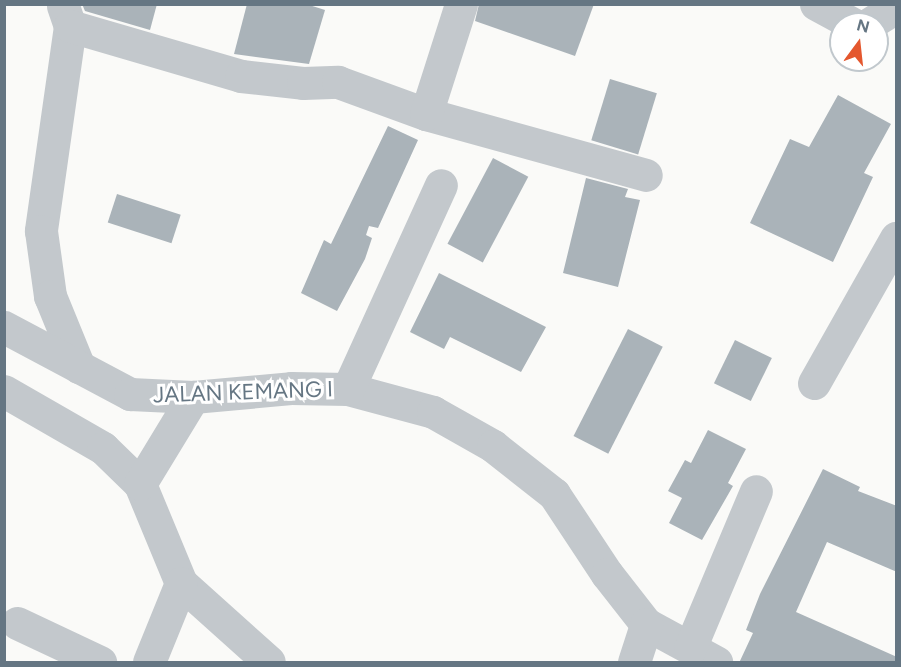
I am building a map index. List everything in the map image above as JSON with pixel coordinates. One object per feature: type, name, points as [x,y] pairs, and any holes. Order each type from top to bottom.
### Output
[{"type":"street","points":[[426,114],[461,4]]},
{"type":"street","points":[[816,4],[831,12]]},
{"type":"street","points":[[65,359],[50,296],[41,231],[66,16],[241,76],[303,83],[338,82],[426,114],[646,175]]},
{"type":"street","points":[[348,389],[441,185]]},
{"type":"street","points":[[814,383],[897,238]]},
{"type":"street","name":"JALAN KEMANG I","points":[[4,327],[130,394],[193,398],[291,388],[348,389],[433,412],[511,460],[554,494],[607,574],[646,624],[703,655]]},
{"type":"street","points":[[4,391],[103,448],[140,484],[181,583],[226,628],[269,663]]},
{"type":"street","points":[[140,484],[193,398]]},
{"type":"street","points":[[703,655],[756,490]]},
{"type":"street","points":[[149,663],[181,583]]},
{"type":"street","points":[[17,623],[100,663]]},
{"type":"street","points":[[634,663],[646,624]]},
{"type":"building","points":[[82,4],[157,4],[150,30],[85,11]]},
{"type":"building","points":[[247,4],[306,4],[325,10],[309,64],[234,54]]},
{"type":"building","points":[[479,4],[594,4],[575,56],[475,21]]},
{"type":"building","points":[[610,79],[657,93],[638,155],[591,140]]},
{"type":"building","points":[[838,95],[891,124],[864,173],[873,177],[833,262],[750,223],[790,139],[809,147]]},
{"type":"building","points":[[388,126],[418,140],[378,228],[369,226],[366,235],[372,238],[365,259],[337,311],[301,293],[324,240],[331,244]]},
{"type":"building","points":[[493,158],[528,177],[483,262],[447,244]]},
{"type":"building","points":[[586,178],[628,189],[625,197],[640,200],[618,287],[563,273]]},
{"type":"building","points":[[117,194],[181,215],[171,243],[108,223]]},
{"type":"building","points":[[439,273],[546,327],[521,372],[450,337],[444,349],[410,332]]},
{"type":"building","points":[[628,329],[663,347],[608,454],[574,436]]},
{"type":"building","points":[[735,340],[772,358],[751,401],[714,383]]},
{"type":"building","points":[[708,430],[746,449],[728,483],[733,486],[702,540],[669,523],[682,498],[668,491],[685,460],[691,463]]},
{"type":"building","points":[[823,469],[860,487],[858,491],[897,506],[897,572],[827,542],[796,612],[897,657],[897,663],[739,663],[753,633],[746,630],[760,594]]}]
